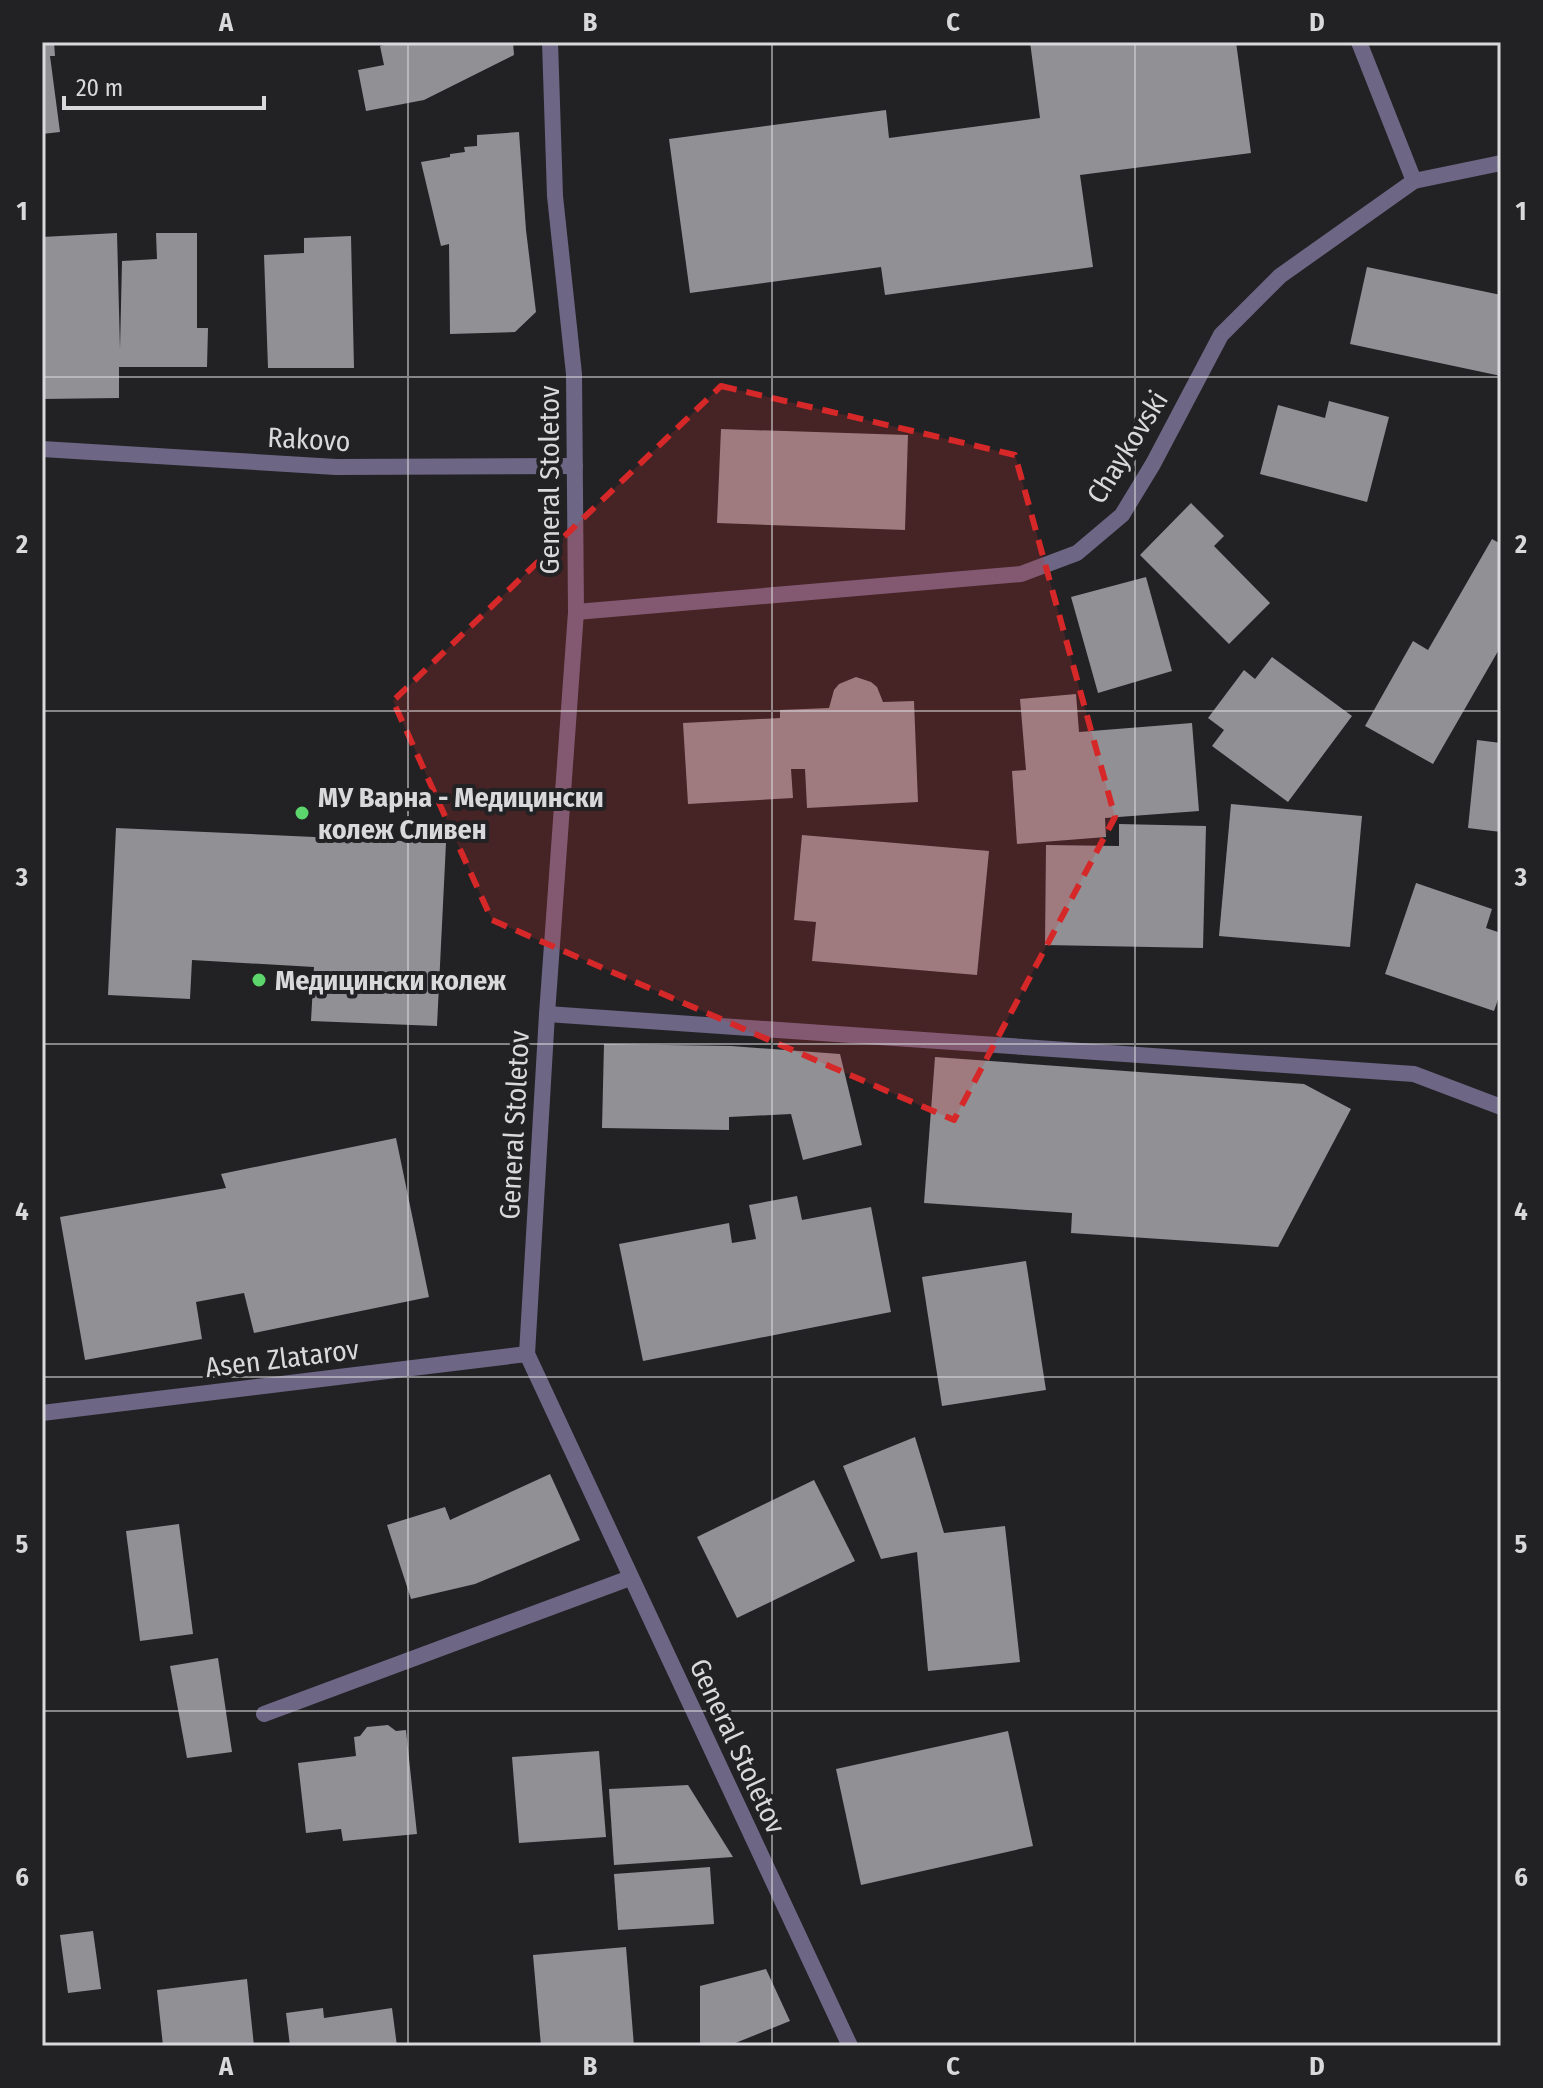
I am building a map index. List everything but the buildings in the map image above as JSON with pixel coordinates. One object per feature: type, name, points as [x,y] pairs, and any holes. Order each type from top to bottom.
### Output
[{"type":"street","name":"General Stoletov","points":[[550,42],[555,196],[574,374],[576,612],[547,1014],[527,1354],[850,2046]]},
{"type":"street","points":[[1359,42],[1414,181]]},
{"type":"street","name":"Chaykovski","points":[[576,612],[1021,574],[1077,553],[1122,515],[1153,464],[1221,335],[1280,276],[1414,181],[1501,163]]},
{"type":"street","name":"Rakovo","points":[[42,449],[336,467],[575,466]]},
{"type":"street","points":[[547,1014],[1414,1074],[1501,1107]]},
{"type":"street","name":"Asen Zlatarov","points":[[42,1413],[527,1354]]},
{"type":"street","points":[[264,1714],[630,1578]]},
{"type":"highlighted area","points":[[721,386],[1015,455],[1115,817],[954,1120],[492,920],[393,701]]},
{"type":"place","name":"МУ Варна - Медицински колеж Сливен","points":[[302,813]]},
{"type":"place","name":"Медицински колеж","points":[[259,980]]}]
